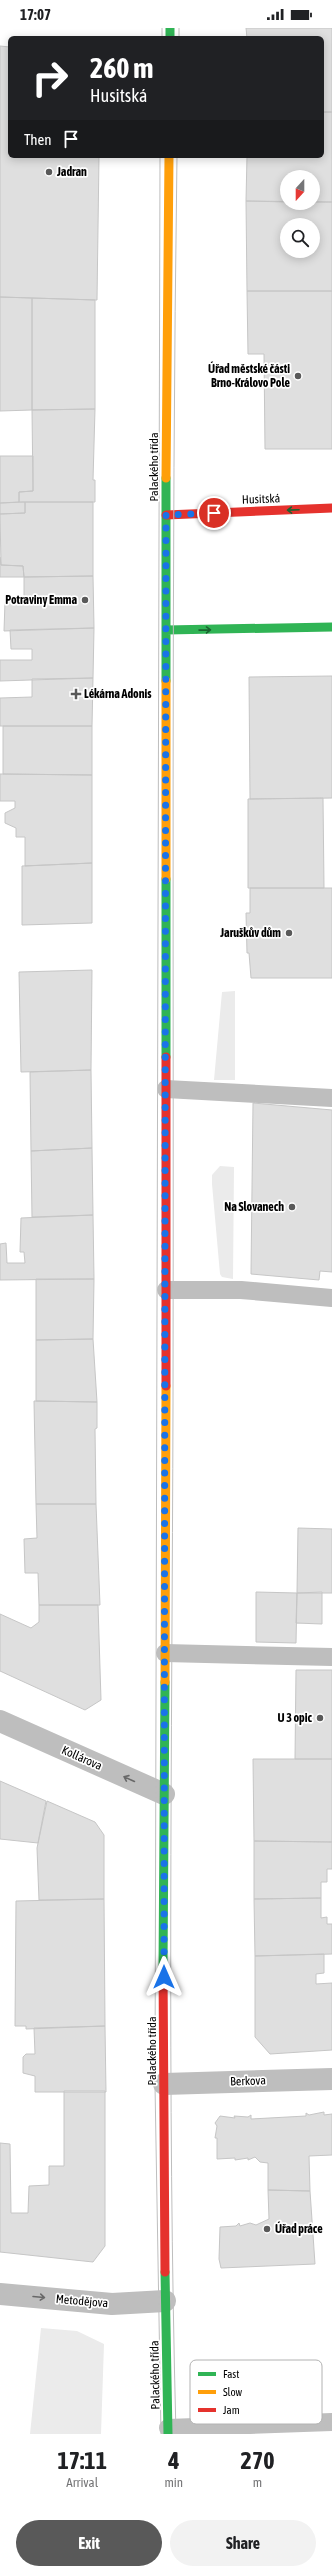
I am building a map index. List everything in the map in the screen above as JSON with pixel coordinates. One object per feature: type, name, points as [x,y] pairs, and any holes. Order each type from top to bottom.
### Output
[{"type":"street","name":"Palackého třída","points":[[168,2431],[165,2301],[164,1794],[166,1290],[166,515],[169,158]]},
{"type":"street","name":"Husitská","points":[[166,515],[332,508]]},
{"type":"street","points":[[166,630],[332,627]]},
{"type":"street","name":"Kollárova","points":[[0,1721],[164,1794]]},
{"type":"street","name":"Berkova","points":[[164,2084],[332,2079]]},
{"type":"street","name":"Metodějova","points":[[0,2294],[112,2304],[165,2301]]},
{"type":"lane","points":[[166,1089],[332,1098]]},
{"type":"lane","points":[[166,1290],[241,1290],[332,1298]]},
{"type":"lane","points":[[165,1653],[332,1657]]},
{"type":"lane","points":[[322,2423],[332,2422]]},
{"type":"lane","points":[[168,2431],[296,2424]]},
{"type":"shaded area","points":[[235,991],[235,1080],[214,1080],[222,992]]},
{"type":"shaded area","points":[[220,1166],[234,1167],[233,1279],[222,1277],[220,1274],[212,1175]]},
{"type":"shaded area","points":[[41,2328],[77,2331],[104,2344],[101,2434],[30,2434]]},
{"type":"building","points":[[246,28],[332,28],[332,112],[324,112],[324,36],[247,36]]},
{"type":"building","name":"Jadran","points":[[0,46],[8,47],[8,158],[99,158],[97,300],[0,297]]},
{"type":"building","points":[[324,112],[332,112],[332,202],[320,202],[320,170],[280,170],[280,202],[246,201],[247,158],[324,158]]},
{"type":"building","points":[[246,201],[280,201],[280,210],[320,210],[320,202],[332,202],[332,291],[247,291]]},
{"type":"building","name":"Úřad městské části Brno-Královo Pole","points":[[247,291],[332,291],[332,449],[265,449],[264,354],[248,354]]},
{"type":"building","points":[[0,297],[32,298],[32,410],[0,411]]},
{"type":"building","points":[[32,298],[95,300],[95,409],[32,410]]},
{"type":"building","points":[[95,409],[93,480],[95,480],[95,502],[19,502],[19,492],[33,491],[32,410]]},
{"type":"building","points":[[0,456],[33,456],[33,491],[19,492],[19,502],[0,503]]},
{"type":"building","points":[[25,502],[93,502],[93,576],[24,577],[23,566],[1,565],[0,514],[25,513]]},
{"type":"building","points":[[25,502],[25,513],[0,514],[0,503]]},
{"type":"building","points":[[0,557],[1,565],[23,566],[24,577],[0,577]]},
{"type":"building","points":[[93,576],[94,628],[4,631],[5,602],[24,602],[24,577]]},
{"type":"building","points":[[94,628],[93,678],[0,681],[0,660],[32,660],[32,649],[11,649],[10,630]]},
{"type":"building","points":[[332,676],[332,798],[250,799],[249,677]]},
{"type":"building","points":[[93,678],[92,726],[0,726],[0,698],[32,697],[32,679]]},
{"type":"building","points":[[3,726],[92,726],[92,775],[3,774]]},
{"type":"building","points":[[0,774],[92,775],[92,863],[25,866],[25,837],[16,837],[16,828],[5,823],[5,813],[15,808],[15,801],[0,801]]},
{"type":"building","points":[[323,798],[324,888],[248,888],[248,799]]},
{"type":"building","points":[[92,863],[92,923],[22,925],[22,866]]},
{"type":"building","name":"Jaruškův dům","points":[[250,888],[332,888],[332,978],[251,978],[249,953],[247,953],[246,913],[250,913]]},
{"type":"building","points":[[92,970],[91,1070],[21,1072],[19,972]]},
{"type":"building","points":[[91,1070],[92,1148],[31,1151],[30,1072]]},
{"type":"building","name":"Na Slovanech","points":[[253,1103],[332,1110],[332,1272],[320,1271],[319,1280],[251,1274]]},
{"type":"building","points":[[92,1148],[93,1215],[32,1217],[31,1151]]},
{"type":"building","points":[[93,1215],[94,1279],[0,1280],[0,1244],[6,1243],[7,1263],[25,1263],[24,1252],[20,1252],[21,1218]]},
{"type":"building","points":[[36,1279],[94,1279],[93,1339],[36,1340]]},
{"type":"building","points":[[93,1339],[97,1402],[36,1401],[36,1340]]},
{"type":"building","points":[[34,1401],[97,1402],[97,1428],[95,1429],[96,1504],[36,1504]]},
{"type":"building","points":[[36,1504],[96,1504],[100,1605],[39,1605],[38,1573],[25,1573],[24,1539],[37,1538]]},
{"type":"building","points":[[298,1528],[332,1529],[332,1593],[297,1593]]},
{"type":"building","points":[[256,1592],[297,1593],[296,1643],[256,1642]]},
{"type":"building","points":[[322,1592],[322,1624],[296,1623],[297,1593]]},
{"type":"building","points":[[39,1605],[98,1605],[101,1700],[85,1710],[0,1671],[0,1614],[31,1628],[39,1622]]},
{"type":"building","points":[[296,1670],[332,1670],[332,1759],[295,1759]]},
{"type":"building","points":[[253,1759],[332,1759],[332,1842],[254,1841]]},
{"type":"building","points":[[0,1781],[46,1801],[38,1843],[0,1839]]},
{"type":"building","points":[[47,1801],[95,1822],[104,1835],[104,1899],[39,1900],[37,1848]]},
{"type":"building","points":[[254,1841],[332,1842],[332,1869],[327,1869],[327,1882],[321,1882],[321,1898],[254,1899]]},
{"type":"building","points":[[321,1898],[321,1918],[327,1917],[327,1924],[332,1924],[332,1954],[255,1956],[254,1899]]},
{"type":"building","points":[[104,1899],[105,2026],[26,2029],[26,2026],[15,2026],[16,1901]]},
{"type":"building","points":[[324,1954],[324,1973],[316,1974],[316,1984],[332,1983],[332,2050],[270,2054],[255,2037],[255,1956]]},
{"type":"building","points":[[105,2026],[106,2092],[35,2092],[35,2076],[23,2073],[23,2057],[26,2054],[35,2054],[34,2028]]},
{"type":"building","points":[[64,2091],[105,2091],[105,2246],[93,2262],[0,2252],[0,2143],[10,2144],[11,2213],[28,2213],[29,2186],[49,2185],[49,2166],[64,2166]]},
{"type":"building","points":[[324,2112],[324,2115],[332,2114],[332,2155],[309,2156],[310,2191],[268,2190],[268,2163],[260,2162],[255,2157],[248,2160],[248,2158],[235,2160],[235,2158],[217,2159],[217,2138],[215,2138],[217,2126],[215,2123],[220,2116],[235,2118],[234,2116],[248,2117],[251,2115],[251,2119],[306,2116],[306,2113],[309,2115]]},
{"type":"building","name":"Úřad práce","points":[[268,2190],[310,2191],[315,2264],[221,2268],[219,2259],[220,2227],[236,2226],[239,2223],[240,2226],[250,2223],[256,2225],[269,2219]]},
{"type":"tram line","points":[[162,28],[162,36]]},
{"type":"tram line","points":[[179,28],[179,36]]},
{"type":"tram line","points":[[160,158],[155,2085],[161,2434]]},
{"type":"tram line","points":[[176,2434],[173,2305],[171,1919],[173,1404],[173,624],[177,158]]},
{"type":"traffic: fast","points":[[170,28],[170,36]]},
{"type":"traffic: fast","points":[[166,478],[166,681]]},
{"type":"traffic: fast","points":[[166,630],[332,627]]},
{"type":"traffic: fast","points":[[166,879],[166,1057]]},
{"type":"traffic: fast","points":[[163,1968],[165,1682]]},
{"type":"traffic: fast","points":[[165,2272],[168,2434]]},
{"type":"traffic: slow","points":[[166,478],[169,158]]},
{"type":"traffic: slow","points":[[166,681],[166,879]]},
{"type":"traffic: slow","points":[[165,1682],[166,1386]]},
{"type":"traffic: jam","points":[[166,515],[332,508]]},
{"type":"traffic: jam","points":[[166,1057],[166,1386]]},
{"type":"traffic: jam","points":[[163,1968],[165,2272]]},
{"type":"place","name":"Jadran","points":[[49,172]]},
{"type":"place","name":"Úřad městské části Brno-Královo Pole","points":[[298,376]]},
{"type":"place","name":"Potraviny Emma","points":[[85,600]]},
{"type":"place","name":"Lékárna Adonis","points":[[76,694]]},
{"type":"place","name":"Jaruškův dům","points":[[289,933]]},
{"type":"place","name":"Na Slovanech","points":[[292,1207]]},
{"type":"place","name":"U 3 opic","points":[[320,1718]]},
{"type":"place","name":"Úřad práce","points":[[267,2229]]},
{"type":"route","points":[[164,1977],[167,705],[166,515],[214,513]]}]
